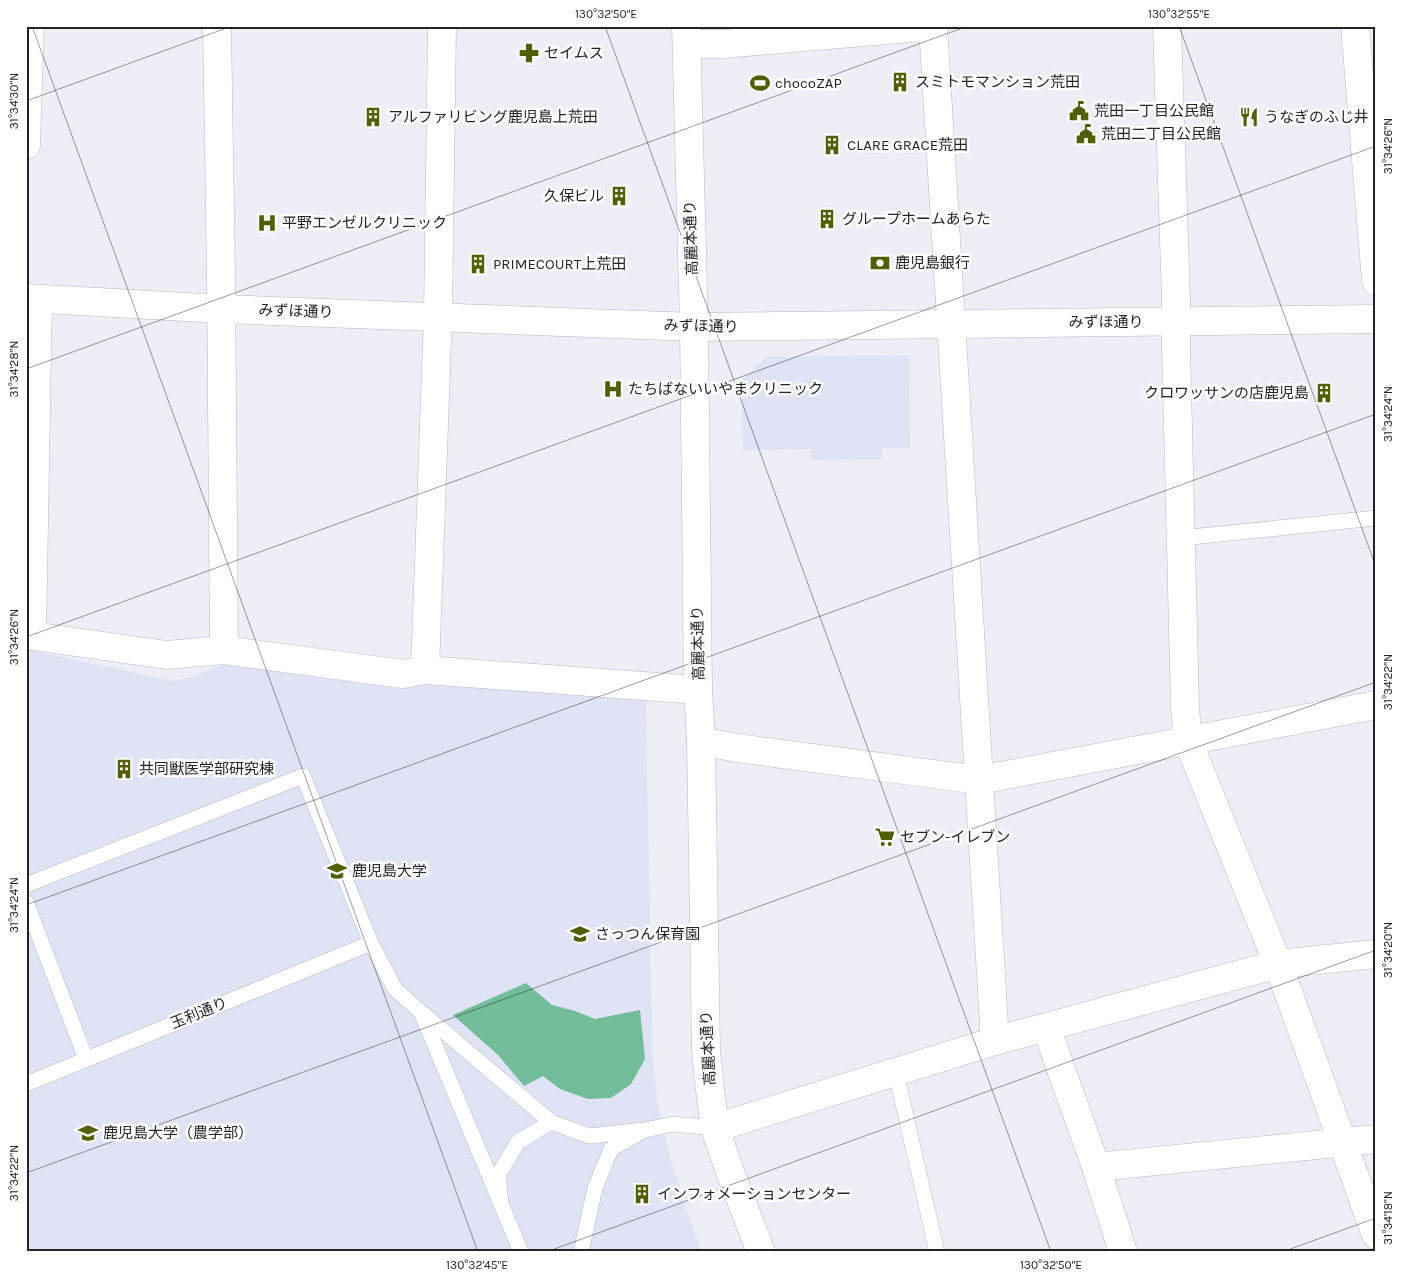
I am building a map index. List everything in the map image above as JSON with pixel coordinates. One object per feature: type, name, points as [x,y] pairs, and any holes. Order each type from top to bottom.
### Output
[{"type":"street","points":[[26,145],[30,26]]},
{"type":"street","points":[[218,26],[224,650]]},
{"type":"street","points":[[425,670],[438,316],[442,26]]},
{"type":"street","points":[[687,35],[724,44],[934,26],[995,1041]]},
{"type":"street","points":[[1167,26],[1185,708],[1188,740],[1278,964],[1376,1235]]},
{"type":"street","points":[[1355,26],[1376,281]]},
{"type":"street","name":"高麗本通り","points":[[687,35],[694,327],[698,690],[701,741],[706,1051],[715,1128],[761,1252]]},
{"type":"street","points":[[32,298],[29,635],[167,655],[224,650],[403,674],[425,670],[698,690]]},
{"type":"street","name":"みずほ通り","points":[[32,298],[222,309],[694,327],[1376,318]]},
{"type":"street","points":[[701,741],[737,748],[979,780],[1188,740],[1375,711]]},
{"type":"street","points":[[715,1128],[995,1041],[1278,964],[1376,954]]},
{"type":"street","points":[[1046,1027],[1096,1167],[1123,1252]]},
{"type":"street","points":[[1096,1167],[1376,1138]]},
{"type":"lane","points":[[1181,538],[1376,518]]},
{"type":"lane","points":[[26,885],[303,776],[371,943],[395,989],[421,1012],[551,1122],[589,1136],[645,1130],[673,1124],[715,1128]]},
{"type":"lane","points":[[26,902],[86,1059]]},
{"type":"lane","name":"玉利通り","points":[[26,1084],[371,943]]},
{"type":"lane","points":[[421,1012],[521,1252]]},
{"type":"lane","points":[[896,1072],[937,1252]]},
{"type":"lane","points":[[501,1204],[498,1175],[518,1142],[551,1122]]},
{"type":"lane","points":[[581,1252],[595,1188],[611,1149],[645,1130]]},
{"type":"shaded area","points":[[909,355],[910,448],[882,448],[882,459],[811,460],[811,449],[743,450],[742,380],[766,357]]},
{"type":"shaded area","name":"鹿児島大学","points":[[26,649],[173,681],[191,677],[224,664],[405,684],[646,698],[652,1045],[657,1101],[670,1157],[702,1252],[26,1252]]},
{"type":"green space","points":[[526,983],[552,1005],[595,1019],[640,1010],[645,1059],[631,1084],[611,1098],[588,1099],[560,1089],[543,1076],[524,1086],[498,1055],[453,1015]]},
{"type":"place","name":"セイムス","points":[[529,53]]},
{"type":"place","name":"スミトモマンション荒田","points":[[900,82]]},
{"type":"place","name":"chocoZAP","points":[[760,83]]},
{"type":"place","name":"荒田一丁目公民館","points":[[1079,111]]},
{"type":"place","name":"アルファリビング鹿児島上荒田","points":[[373,117]]},
{"type":"place","name":"うなぎのふじ井","points":[[1249,117]]},
{"type":"place","name":"荒田二丁目公民館","points":[[1086,134]]},
{"type":"place","name":"CLARE GRACE荒田","points":[[832,145]]},
{"type":"place","name":"久保ビル","points":[[619,196]]},
{"type":"place","name":"グループホームあらた","points":[[827,219]]},
{"type":"place","name":"平野エンゼルクリニック","points":[[267,223]]},
{"type":"place","name":"鹿児島銀行","points":[[880,263]]},
{"type":"place","name":"PRIMECOURT上荒田","points":[[478,264]]},
{"type":"place","name":"たちばないいやまクリニック","points":[[613,389]]},
{"type":"place","name":"クロワッサンの店鹿児島","points":[[1324,393]]},
{"type":"place","name":"共同獣医学部研究棟","points":[[124,769]]},
{"type":"place","name":"セブン-イレブン","points":[[885,837]]},
{"type":"place","name":"鹿児島大学","points":[[337,871]]},
{"type":"place","name":"さっつん保育園","points":[[580,934]]},
{"type":"place","name":"鹿児島大学（農学部）","points":[[88,1133]]},
{"type":"place","name":"インフォメーションセンター","points":[[642,1194]]}]
